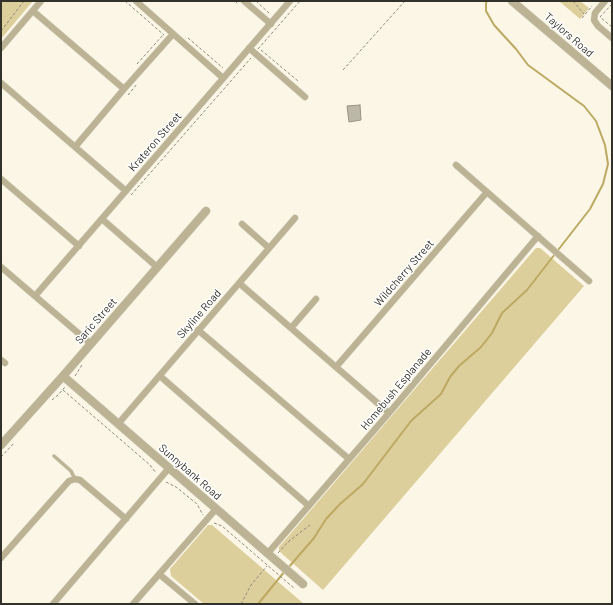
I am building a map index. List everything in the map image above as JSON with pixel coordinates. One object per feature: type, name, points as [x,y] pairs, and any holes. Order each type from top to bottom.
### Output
[{"type":"street","points":[[1,48],[41,1]]},
{"type":"street","points":[[136,1],[223,78]]},
{"type":"street","points":[[244,1],[270,24]]},
{"type":"street","name":"Krateron Street","points":[[35,296],[102,219],[128,193],[223,78],[290,1]]},
{"type":"street","points":[[606,1],[595,13],[594,20],[598,26],[612,38]]},
{"type":"street","name":"Taylors Road","points":[[516,2],[612,86]]},
{"type":"street","points":[[33,11],[126,92]]},
{"type":"street","points":[[75,147],[126,92],[173,34]]},
{"type":"street","points":[[250,48],[257,51],[305,97]]},
{"type":"street","points":[[1,83],[128,193]]},
{"type":"street","points":[[456,166],[589,281]]},
{"type":"street","points":[[1,179],[79,246]]},
{"type":"street","name":"Wildcherry Street","points":[[336,367],[487,192]]},
{"type":"street","name":"Saric Street","points":[[1,445],[206,211]]},
{"type":"street","name":"Skyline Road","points":[[118,424],[295,218]]},
{"type":"street","points":[[102,219],[157,267]]},
{"type":"street","points":[[242,224],[269,248]]},
{"type":"street","name":"Homebush Esplanade","points":[[268,553],[350,459],[538,236]]},
{"type":"street","points":[[1,267],[91,344]]},
{"type":"street","points":[[239,283],[389,413]]},
{"type":"street","points":[[291,328],[316,299]]},
{"type":"street","points":[[198,330],[350,459]]},
{"type":"street","name":"Sunnybank Road","points":[[63,376],[303,584]]},
{"type":"street","points":[[160,376],[309,506]]},
{"type":"street","points":[[53,604],[169,468]]},
{"type":"street","points":[[1,558],[69,481],[75,479],[80,480],[126,519]]},
{"type":"street","points":[[133,604],[216,509]]},
{"type":"street","points":[[159,574],[195,604]]},
{"type":"lane","points":[[54,456],[71,471],[75,479]]},
{"type":"path","points":[[1,31],[24,1]]},
{"type":"path","points":[[256,1],[271,14]]},
{"type":"path","points":[[128,193],[257,51],[300,1]]},
{"type":"path","points":[[343,70],[405,1]]},
{"type":"path","points":[[573,1],[584,15]]},
{"type":"path","points":[[612,4],[600,17],[612,27]]},
{"type":"path","points":[[582,18],[593,5]]},
{"type":"path","points":[[138,64],[163,34]]},
{"type":"path","points":[[257,51],[298,81]]},
{"type":"path","points":[[126,92],[138,83]]},
{"type":"path","points":[[63,390],[150,465],[161,478],[176,487],[197,504],[202,513],[222,526],[295,589]]},
{"type":"shaded area","points":[[1,1],[33,1],[1,39]]},
{"type":"shaded area","points":[[559,1],[580,1],[589,8],[580,19]]},
{"type":"shaded area","points":[[536,248],[540,248],[584,286],[323,590],[279,551],[279,547]]},
{"type":"shaded area","points":[[208,525],[212,525],[304,604],[204,604],[171,576],[170,569]]},
{"type":"building","points":[[360,105],[361,120],[349,122],[347,106]]},
{"type":"waterway","points":[[288,568],[314,538],[326,519],[340,504],[363,484],[411,421],[441,394],[450,377],[459,366],[481,347],[492,333],[502,313],[527,290],[590,209],[603,184],[608,164],[605,145],[596,121],[584,106],[528,65],[516,49],[494,25],[486,11],[487,1]]},
{"type":"waterway","points":[[258,604],[285,571]]}]
